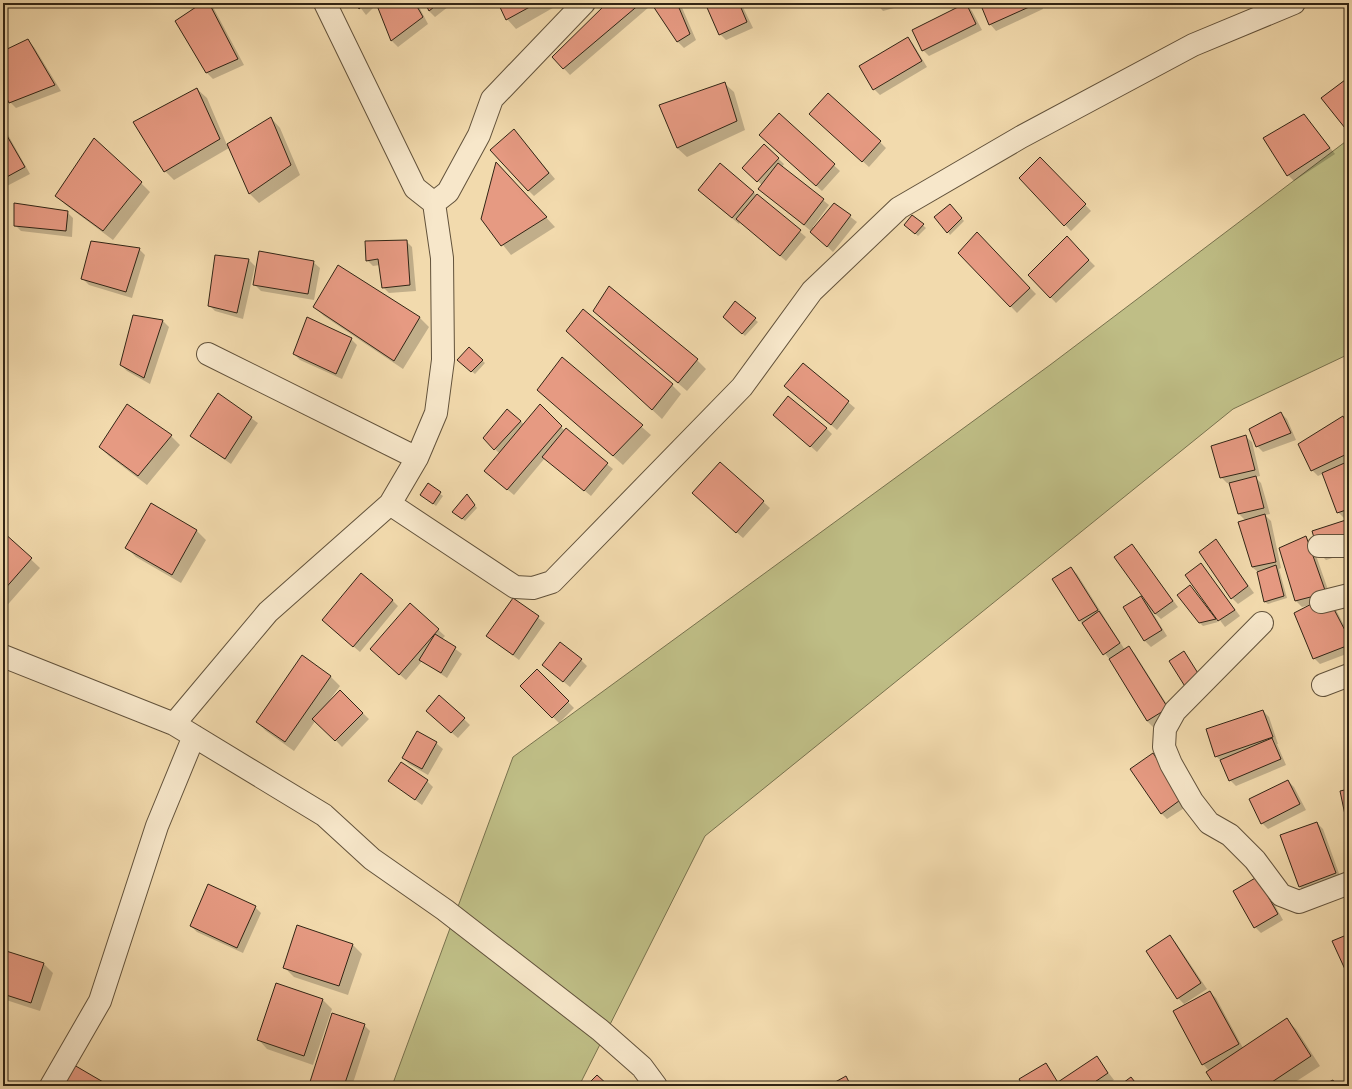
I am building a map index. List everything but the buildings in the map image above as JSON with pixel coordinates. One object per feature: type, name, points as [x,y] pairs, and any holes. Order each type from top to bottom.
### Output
[{"type":"street","points":[[174,724],[268,612],[390,504],[417,458],[436,413],[443,360],[442,258],[434,203],[415,188],[325,3]]},
{"type":"street","points":[[434,203],[448,192],[479,135],[492,99],[584,3]]},
{"type":"street","points":[[390,504],[515,587],[533,588],[552,582],[742,387],[812,291],[899,208],[1021,137],[1193,45],[1294,3]]},
{"type":"street","points":[[208,354],[417,458]]},
{"type":"street","points":[[1319,546],[1349,546]]},
{"type":"street","points":[[1320,602],[1349,595]]},
{"type":"street","points":[[1262,623],[1175,710],[1165,729],[1164,747],[1192,801],[1209,823],[1230,835],[1255,860],[1281,894],[1299,902],[1349,883]]},
{"type":"street","points":[[3,656],[174,724],[324,814],[372,859],[445,910],[600,1030],[642,1067],[656,1086]]},
{"type":"street","points":[[1323,685],[1349,675]]},
{"type":"street","points":[[50,1086],[100,1001],[157,826],[194,736]]},
{"type":"shaded area","points":[[1349,139],[1349,354],[1233,409],[705,836],[579,1086],[392,1086],[513,757],[1050,365]]}]
